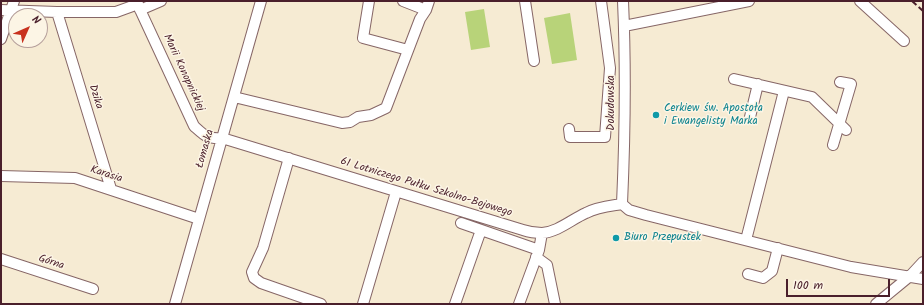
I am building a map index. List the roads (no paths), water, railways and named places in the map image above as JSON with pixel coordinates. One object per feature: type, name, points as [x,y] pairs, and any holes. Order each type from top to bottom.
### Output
[{"type":"street","points":[[1,39],[8,7],[57,12],[116,12],[138,5],[161,1]]},
{"type":"street","name":"Łomaska","points":[[175,304],[261,1]]},
{"type":"street","points":[[368,1],[364,38],[408,50]]},
{"type":"street","points":[[234,97],[346,123],[371,115],[386,108],[420,19],[427,5],[403,1]]},
{"type":"street","points":[[525,1],[534,61]]},
{"type":"street","points":[[569,129],[570,138],[605,137],[610,68],[601,1]]},
{"type":"street","name":"Dokudowska","points":[[622,204],[625,140],[623,1]]},
{"type":"street","points":[[624,26],[749,1]]},
{"type":"street","points":[[860,1],[904,41]]},
{"type":"street","name":"Marii Konopnickiej","points":[[138,5],[194,126],[202,134],[212,139],[222,138]]},
{"type":"street","name":"Dzika","points":[[57,12],[111,189]]},
{"type":"street","points":[[734,78],[812,98],[843,127]]},
{"type":"street","points":[[833,146],[843,127],[850,84],[840,82]]},
{"type":"street","points":[[750,117],[758,84]]},
{"type":"street","points":[[746,240],[784,90]]},
{"type":"street","name":"61 Lotniczego Pułku Szkolno-Bojowego","points":[[222,138],[523,230],[542,233],[557,229],[588,212],[599,208],[622,204]]},
{"type":"street","points":[[289,158],[262,248],[253,268],[253,275],[254,278],[261,283],[321,304]]},
{"type":"street","name":"Karasia","points":[[1,176],[76,178],[199,219]]},
{"type":"street","points":[[363,304],[396,192]]},
{"type":"street","points":[[622,204],[629,210],[851,267],[923,279]]},
{"type":"street","points":[[461,222],[538,254],[547,265],[555,304]]},
{"type":"street","points":[[455,304],[481,230]]},
{"type":"street","points":[[519,304],[538,254],[542,233]]},
{"type":"street","points":[[748,274],[763,278],[772,271],[778,248]]},
{"type":"street","name":"Górna","points":[[1,259],[93,289]]},
{"type":"street","points":[[876,304],[910,276],[923,262]]},
{"type":"railway","points":[[912,1],[923,11]]},
{"type":"place","name":"Cerkiew św. Apostoła i Ewangelisty Marka","points":[[656,115]]},
{"type":"place","name":"Biuro Przepustek","points":[[616,238]]}]
